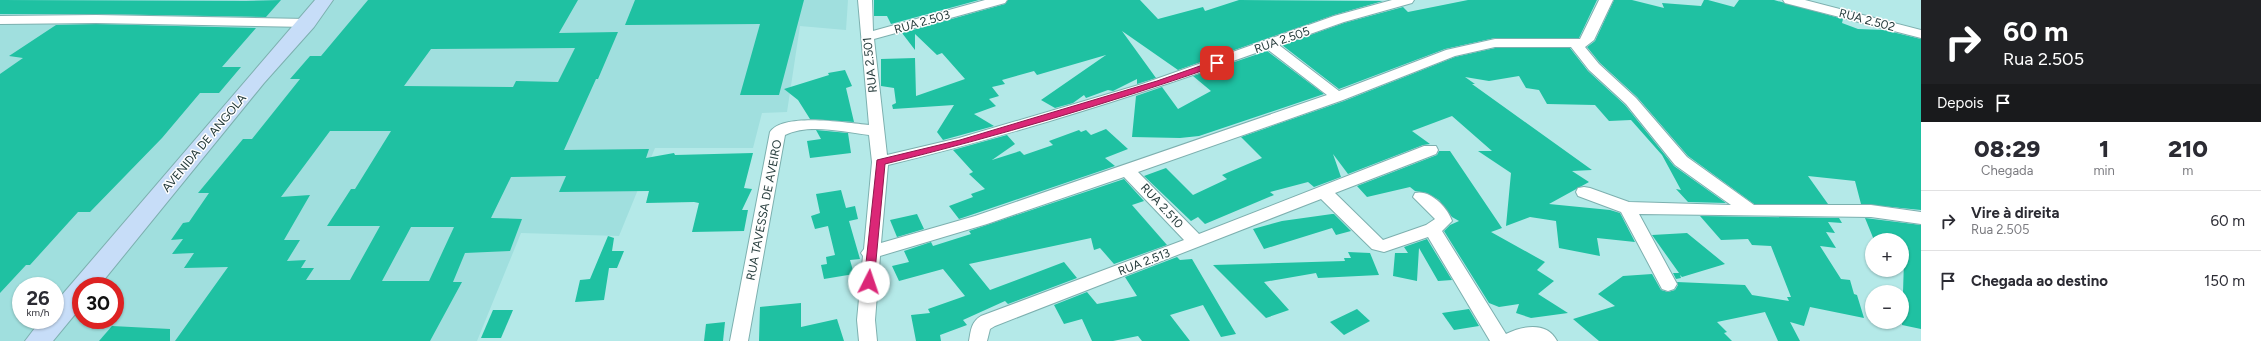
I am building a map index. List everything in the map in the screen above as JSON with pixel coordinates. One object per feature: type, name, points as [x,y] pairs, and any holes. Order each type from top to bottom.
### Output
[{"type":"main road","name":"AVENIDA DE ANGOLA","points":[[92,277],[257,79],[307,23],[324,0]]},
{"type":"main road","points":[[38,341],[72,301]]},
{"type":"street","name":"RUA 2.501","points":[[865,0],[867,37],[878,130],[880,162],[870,253],[866,320],[868,341]]},
{"type":"street","name":"RUA 2.503","points":[[867,37],[1000,0]]},
{"type":"street","name":"RUA 2.505","points":[[880,162],[962,142],[1111,98],[1186,74],[1339,19],[1407,0]]},
{"type":"street","points":[[870,253],[981,220],[1128,170],[1338,97],[1451,53],[1482,45],[1576,44],[1588,40],[1606,0]]},
{"type":"street","name":"RUA 2.502","points":[[1790,0],[1921,34]]},
{"type":"street","points":[[0,20],[96,19],[307,23]]},
{"type":"street","points":[[1269,44],[1338,97]]},
{"type":"street","points":[[1576,44],[1594,67],[1631,101],[1681,161],[1750,210]]},
{"type":"street","name":"RUA TAVESSA DE AVEIRO","points":[[739,341],[778,132],[784,128],[797,125],[878,130]]},
{"type":"street","name":"RUA 2.513","points":[[978,341],[981,324],[988,321],[1196,242],[1430,150]]},
{"type":"street","name":"RUA 2.510","points":[[1128,170],[1196,242]]},
{"type":"street","points":[[1322,192],[1334,201],[1378,245],[1384,246],[1432,230],[1444,221],[1444,218],[1421,197]]},
{"type":"street","points":[[1584,192],[1627,208],[1664,210],[1871,211],[1921,218]]},
{"type":"street","points":[[1627,208],[1668,284]]},
{"type":"street","points":[[1432,230],[1500,341]]},
{"type":"street","points":[[1509,341],[1528,332],[1536,333],[1548,341]]},
{"type":"shaded area","points":[[0,0],[848,0],[846,30],[800,26],[787,112],[762,113],[753,148],[655,148],[619,236],[521,233],[477,341],[0,341]]},
{"type":"building","points":[[0,0],[281,0],[266,17],[0,14]]},
{"type":"building","points":[[368,0],[578,0],[559,33],[618,32],[598,79],[596,79],[564,150],[649,149],[646,158],[674,153],[675,155],[753,153],[744,188],[752,189],[742,210],[748,210],[744,231],[692,232],[699,203],[646,203],[649,191],[559,192],[566,176],[511,177],[491,218],[522,219],[510,251],[465,253],[453,282],[462,282],[430,341],[175,341],[228,267],[184,268],[194,253],[172,254],[183,239],[171,240],[183,223],[189,222],[209,193],[198,193],[243,139],[252,139],[300,79],[290,79],[310,56],[321,56]],"holes":[[[575,48],[558,82],[516,81],[513,87],[404,86],[431,49]],[[330,131],[391,131],[355,189],[351,189],[327,226],[380,226],[350,280],[306,280],[314,268],[301,268],[306,260],[287,261],[300,240],[284,240],[310,195],[281,197]],[[411,227],[454,227],[429,281],[382,281]]]},
{"type":"building","points":[[635,0],[804,0],[779,95],[740,95],[760,24],[625,25]]},
{"type":"building","points":[[874,0],[979,0],[891,24],[887,16],[874,16]]},
{"type":"building","points":[[1008,0],[1140,0],[1158,19],[1203,7],[1205,11],[1239,0],[1383,1],[1334,15],[1178,70],[1122,31],[1156,78],[1137,84],[1137,79],[1113,91],[1108,90],[1086,98],[1084,95],[1073,103],[1055,108],[1041,100],[1106,55],[1037,75],[1034,71],[1002,80],[1005,84],[992,87],[999,96],[989,99],[996,106],[974,114],[994,126],[943,140],[937,132],[954,105],[893,109],[892,105],[896,103],[894,88],[881,86],[881,59],[915,58],[916,96],[965,79],[942,53],[937,55],[915,34],[915,50],[902,33],[1005,4]]},
{"type":"building","points":[[1468,0],[1597,0],[1579,38],[1495,38],[1445,49],[1339,89],[1282,45],[1344,23],[1403,7],[1408,12]]},
{"type":"building","points":[[1614,0],[1632,0],[1664,8],[1662,3],[1701,6],[1704,0],[1708,0],[1734,7],[1739,0],[1774,0],[1843,19],[1842,23],[1858,29],[1884,30],[1921,39],[1921,210],[1861,204],[1855,181],[1808,176],[1828,204],[1754,204],[1688,156],[1637,97],[1600,63],[1587,47],[1595,41]]},
{"type":"building","points":[[96,24],[256,28],[222,67],[241,67],[219,93],[200,93],[162,138],[90,212],[78,212],[30,265],[26,265],[15,277],[12,277],[12,280],[0,293],[0,74],[23,58],[9,56],[56,25]]},
{"type":"building","points":[[1495,48],[1570,48],[1588,71],[1625,105],[1674,166],[1726,203],[1688,202],[1676,189],[1681,190],[1662,155],[1631,120],[1609,121],[1595,105],[1547,104],[1539,90],[1526,88],[1519,76],[1489,81],[1465,77],[1475,84],[1472,84],[1592,170],[1572,171],[1589,182],[1549,204],[1610,210],[1620,213],[1635,242],[1597,238],[1600,256],[1559,248],[1556,221],[1530,217],[1506,226],[1511,173],[1478,151],[1492,151],[1452,116],[1412,131],[1430,144],[1423,145],[1348,174],[1333,154],[1341,177],[1314,187],[1308,182],[1270,192],[1274,195],[1205,224],[1198,217],[1191,221],[1144,176],[1166,168],[1193,195],[1227,179],[1222,175],[1262,158],[1241,137],[1344,101],[1455,57]]},
{"type":"building","points":[[1267,51],[1324,94],[1199,136],[1180,138],[1132,137],[1136,96],[1162,87],[1178,109],[1211,91],[1193,76]]},
{"type":"building","points":[[845,70],[852,86],[846,88],[854,122],[810,119],[798,100],[784,89],[829,75],[828,73]]},
{"type":"building","points":[[1106,129],[1128,149],[1105,158],[1115,166],[959,219],[949,206],[973,197],[971,194],[985,189],[969,174],[973,172],[953,150],[1007,135],[1015,144],[992,160],[1020,151],[1024,155],[1053,145],[1049,141],[1079,130],[1081,132],[1086,130],[1091,135]]},
{"type":"building","points":[[816,130],[848,133],[851,153],[810,158],[807,141],[821,139]]},
{"type":"building","points":[[1439,151],[1450,151],[1502,228],[1491,232],[1545,262],[1537,270],[1554,281],[1538,294],[1568,313],[1531,318],[1516,313],[1519,304],[1499,307],[1489,303],[1444,231],[1450,225],[1459,221],[1452,217],[1439,200],[1427,193],[1415,191],[1410,187],[1367,197],[1357,186],[1437,155]]},
{"type":"building","points":[[1124,179],[1144,201],[1132,205],[1167,245],[1114,264],[1100,248],[1094,250],[1091,238],[969,264],[990,290],[1064,262],[1077,278],[1008,304],[1005,301],[963,320],[967,325],[940,335],[941,341],[916,341],[911,315],[930,313],[928,309],[965,296],[943,269],[899,281],[892,266],[909,262],[904,251],[931,242],[933,246],[971,234],[969,231]]},
{"type":"building","points":[[841,190],[846,208],[855,206],[858,219],[849,221],[860,259],[850,260],[854,274],[824,279],[821,265],[827,264],[826,257],[835,255],[828,226],[815,229],[811,216],[820,213],[816,194]]},
{"type":"building","points":[[917,214],[924,229],[897,237],[890,220]]},
{"type":"building","points":[[1334,214],[1351,231],[1336,235],[1332,228],[1264,249],[1253,229],[1282,221]]},
{"type":"building","points":[[1700,216],[1839,218],[1842,223],[1828,222],[1835,233],[1826,232],[1836,248],[1820,246],[1841,279],[1850,280],[1854,294],[1857,295],[1864,318],[1810,307],[1804,326],[1790,322],[1800,341],[1778,341],[1765,312],[1717,322],[1727,332],[1724,333],[1732,341],[1599,341],[1573,319],[1615,306],[1598,294],[1623,276],[1652,274],[1661,290],[1668,292],[1675,290],[1678,285],[1677,282],[1745,285],[1752,295],[1789,301],[1787,297],[1791,297],[1771,246],[1752,245],[1748,239],[1721,240]]},
{"type":"building","points":[[1865,218],[1921,225],[1921,329],[1909,326],[1909,285],[1903,285],[1903,277],[1909,277],[1909,233],[1871,233]]},
{"type":"building","points":[[1687,233],[1725,264],[1682,277],[1680,275],[1681,278],[1676,279],[1673,273],[1679,273],[1652,235]]},
{"type":"building","points":[[608,236],[614,238],[612,251],[624,251],[617,268],[609,268],[604,300],[575,302],[580,280],[590,279]]},
{"type":"building","points":[[1427,239],[1452,280],[1438,281],[1419,248],[1417,281],[1393,276],[1395,253],[1408,253],[1404,247]]},
{"type":"building","points":[[1348,252],[1370,253],[1379,275],[1318,278],[1316,273],[1264,282],[1289,310],[1266,318],[1213,265],[1345,261],[1344,258],[1351,258]]},
{"type":"building","points":[[1177,257],[1180,260],[1192,259],[1236,334],[1221,337],[1203,305],[1170,315],[1190,341],[1142,341],[1138,336],[1113,341],[1092,341],[1082,319],[1064,324],[1054,305],[1087,292],[1097,304],[1137,296],[1125,277]]},
{"type":"building","points":[[801,303],[801,327],[837,319],[844,341],[759,341],[760,307]]},
{"type":"building","points":[[1357,309],[1370,321],[1344,335],[1330,322]]},
{"type":"building","points":[[1469,309],[1479,326],[1454,330],[1442,313]]},
{"type":"building","points":[[493,310],[513,310],[501,338],[481,338]]},
{"type":"building","points":[[725,322],[723,341],[704,341],[706,324]]},
{"type":"building","points":[[124,327],[170,329],[170,341],[99,341],[109,329],[124,329]]},
{"type":"route","points":[[869,282],[870,253],[880,162],[962,142],[1186,74],[1217,63]]}]
